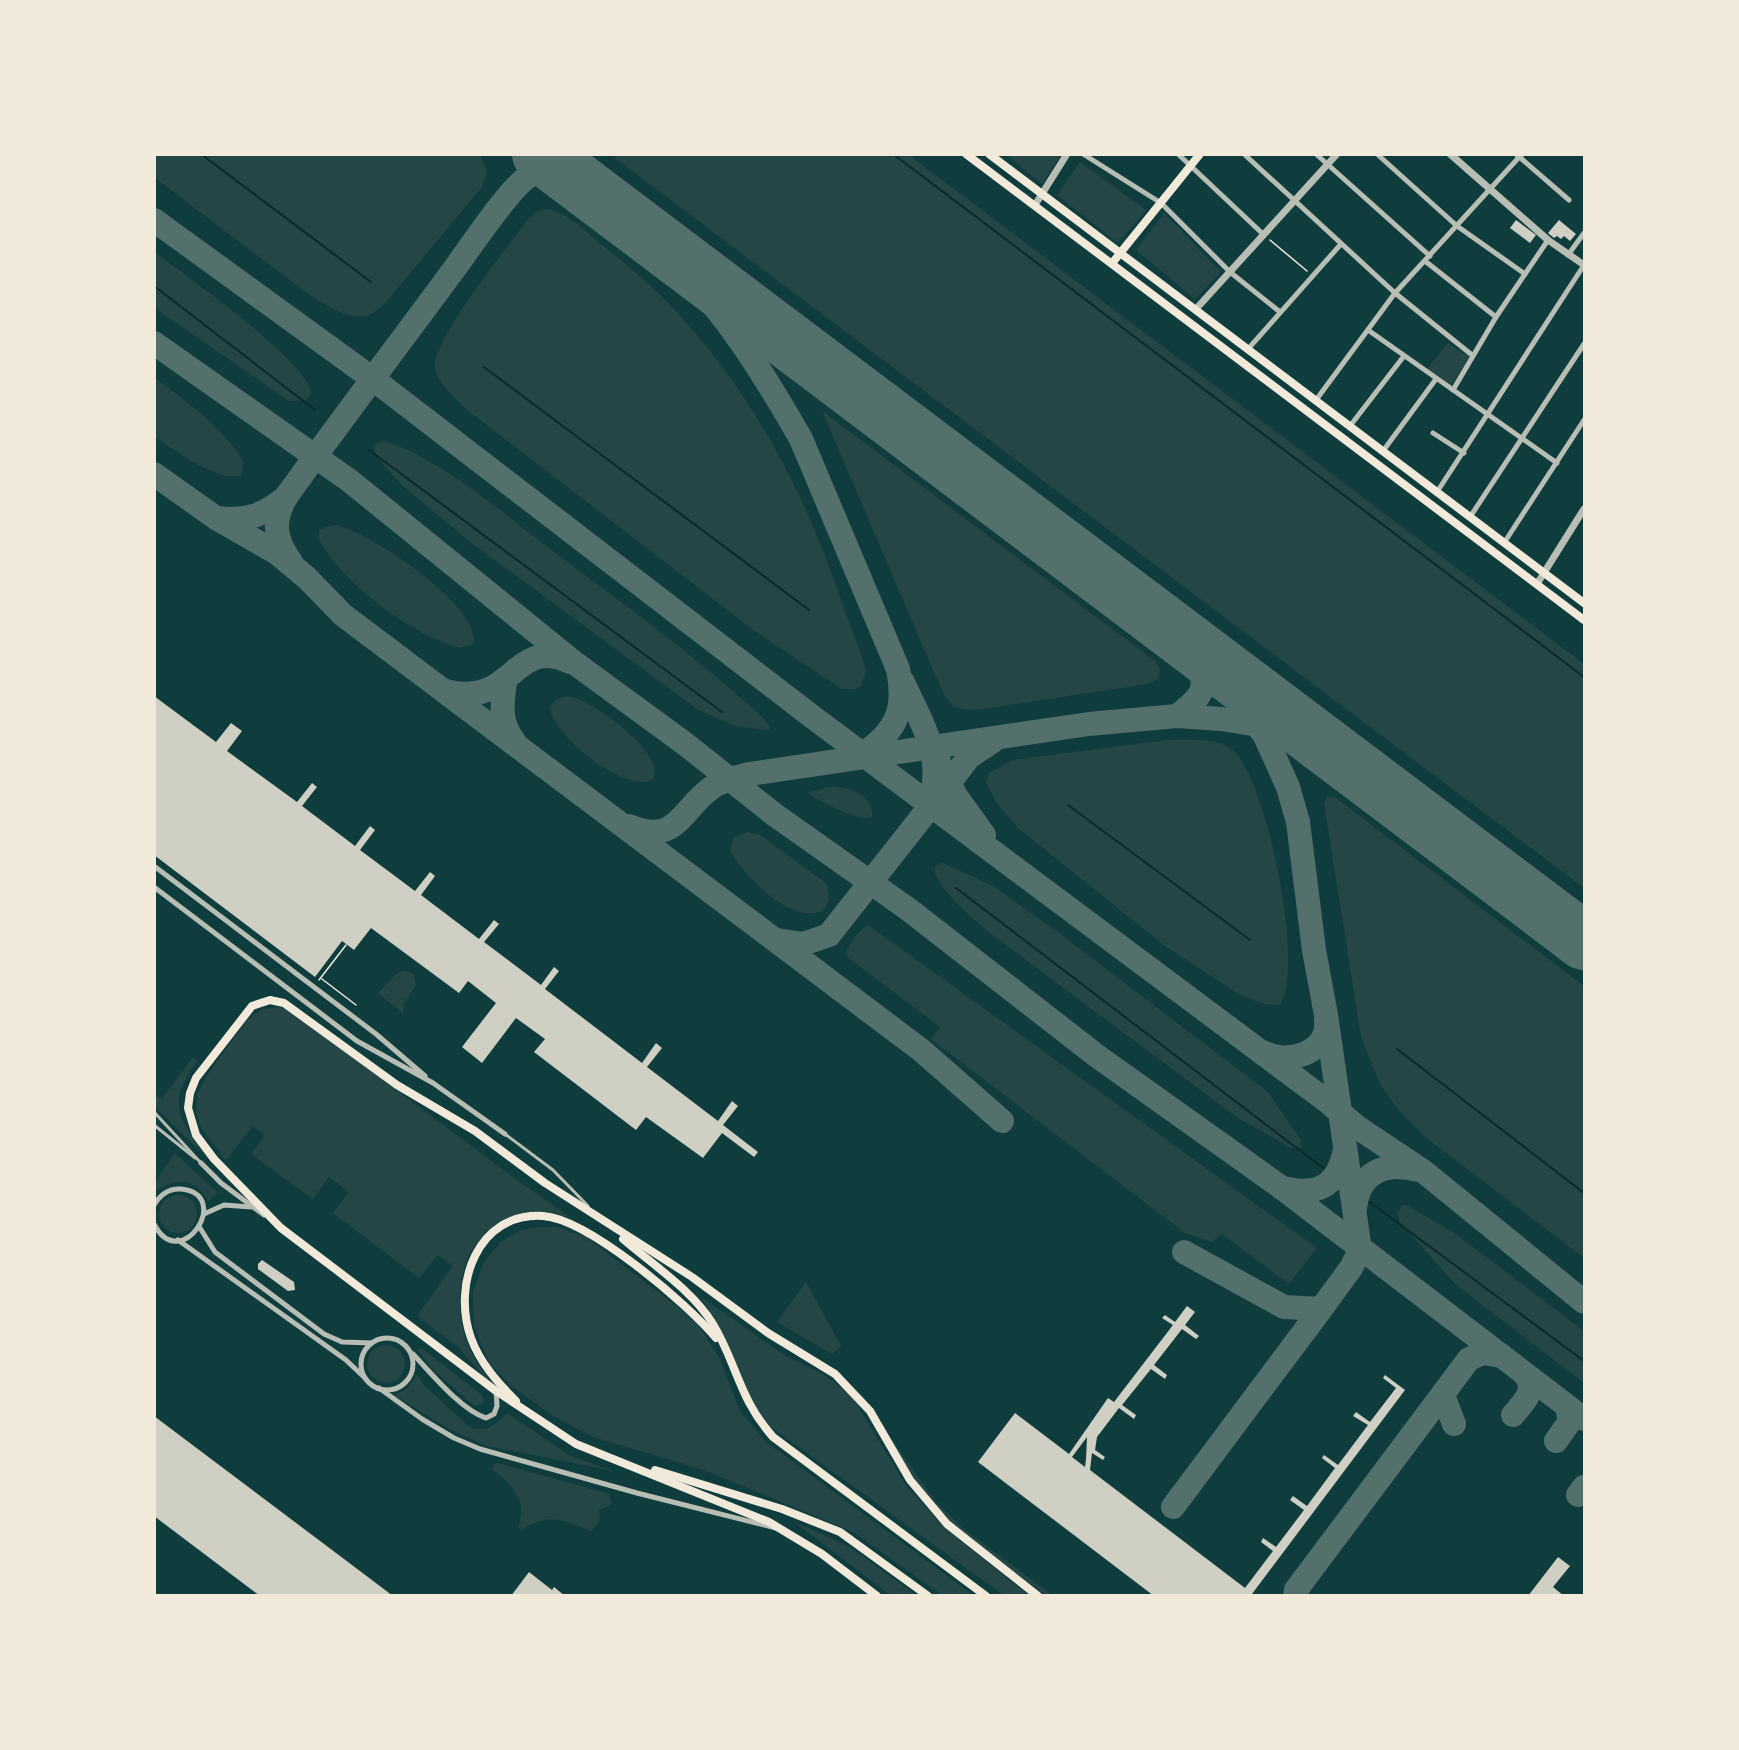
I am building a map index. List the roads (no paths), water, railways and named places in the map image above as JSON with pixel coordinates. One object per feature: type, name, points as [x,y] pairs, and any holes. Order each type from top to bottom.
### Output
[{"type":"main road","points":[[966,154],[1113,262],[1584,620]]},
{"type":"main road","points":[[989,154],[1584,602]]},
{"type":"main road","points":[[1113,262],[1200,154]]},
{"type":"main road","points":[[877,1596],[785,1531],[759,1517],[567,1439],[496,1391],[281,1228],[205,1148],[191,1124],[188,1108],[190,1093],[196,1077],[252,1006],[270,1000],[284,1003],[397,1085],[475,1131],[603,1222],[692,1277],[768,1333],[810,1357],[845,1383],[870,1411],[899,1463],[933,1509],[960,1536],[1038,1596]]},
{"type":"main road","points":[[534,1418],[489,1369],[471,1338],[464,1296],[473,1257],[486,1237],[511,1221],[543,1216],[557,1219],[588,1233],[688,1310],[724,1348]]},
{"type":"main road","points":[[603,1222],[701,1308],[724,1348],[748,1404],[772,1437],[986,1596]]},
{"type":"main road","points":[[603,1454],[782,1509],[825,1525],[862,1546],[928,1596]]},
{"type":"main road","points":[[970,1584],[991,1596]]},
{"type":"street","points":[[1035,205],[1067,154]]},
{"type":"street","points":[[1083,154],[1161,203],[1230,272],[1280,312]]},
{"type":"street","points":[[1178,154],[1264,235]]},
{"type":"street","points":[[1244,154],[1395,293],[1472,355]]},
{"type":"street","points":[[1316,154],[1430,256]]},
{"type":"street","points":[[1196,309],[1337,154]]},
{"type":"street","points":[[1377,154],[1457,226],[1525,274]]},
{"type":"street","points":[[1437,492],[1584,265],[1548,240],[1450,154]]},
{"type":"street","points":[[1316,400],[1395,293],[1490,191],[1519,156],[1569,200]]},
{"type":"street","points":[[1568,255],[1584,232]]},
{"type":"street","points":[[1453,390],[1496,317],[1548,240]]},
{"type":"street","points":[[1248,349],[1341,244]]},
{"type":"street","points":[[1425,261],[1496,317]]},
{"type":"street","points":[[1368,330],[1557,463]]},
{"type":"street","points":[[1470,517],[1584,344]]},
{"type":"street","points":[[1350,426],[1404,356]]},
{"type":"street","points":[[1383,451],[1436,379]]},
{"type":"street","points":[[1504,543],[1584,420]]},
{"type":"street","points":[[1433,433],[1464,453]]},
{"type":"street","points":[[1537,584],[1584,509]]},
{"type":"street","points":[[1576,613],[1584,602]]},
{"type":"street","points":[[154,866],[376,1034],[433,1083],[505,1134]]},
{"type":"street","points":[[154,887],[357,1041],[433,1083]]},
{"type":"street","points":[[201,1163],[221,1183],[281,1228]]},
{"type":"street","points":[[156,1201],[171,1190],[186,1190],[199,1200],[204,1214],[200,1228],[186,1239],[177,1240]]},
{"type":"street","points":[[204,1214],[225,1206],[253,1207]]},
{"type":"street","points":[[155,1225],[164,1236],[177,1240],[346,1360],[365,1378],[422,1419],[454,1438],[480,1449],[637,1494],[785,1531]]},
{"type":"street","points":[[200,1228],[215,1252],[324,1334],[342,1342],[372,1343],[388,1338],[405,1345],[458,1398],[486,1418],[494,1414],[497,1406],[496,1391]]},
{"type":"street","points":[[365,1378],[361,1363],[366,1348],[372,1343]]},
{"type":"street","points":[[379,1388],[388,1390],[404,1384],[413,1369],[410,1352]]},
{"type":"lane","points":[[154,1112],[201,1163]]},
{"type":"lane","points":[[154,1125],[201,1163]]},
{"type":"lane","points":[[505,1134],[553,1170],[603,1222]]},
{"type":"waterway","points":[[201,154],[371,282]]},
{"type":"waterway","points":[[893,154],[1584,677]]},
{"type":"waterway","points":[[154,286],[315,410]]},
{"type":"waterway","points":[[484,367],[809,610]]},
{"type":"waterway","points":[[369,450],[722,712]]},
{"type":"waterway","points":[[1068,805],[1250,940]]},
{"type":"waterway","points":[[956,888],[1294,1146],[1584,1361]]},
{"type":"waterway","points":[[1397,1049],[1584,1193]]}]
